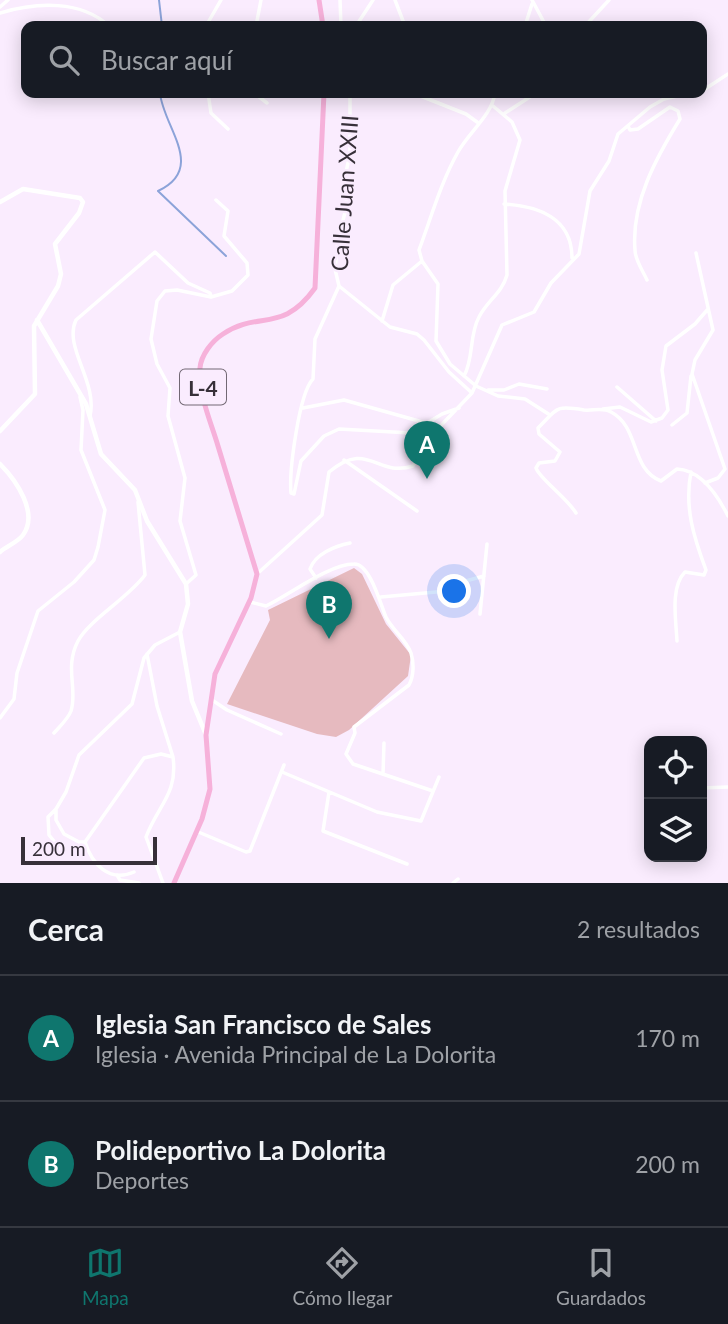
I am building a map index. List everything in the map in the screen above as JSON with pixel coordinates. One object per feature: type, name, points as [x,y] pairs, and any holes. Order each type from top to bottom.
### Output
[{"type":"main road","points":[[319,0],[322,21]]},
{"type":"main road","name":"L-4","points":[[257,574],[205,404],[200,370],[202,356],[221,335],[298,310],[315,288],[324,98]]},
{"type":"main road","points":[[174,883],[210,789],[206,735],[215,674],[250,602],[257,574]]},
{"type":"street","points":[[0,7],[8,0]]},
{"type":"street","points":[[209,21],[221,0]]},
{"type":"street","points":[[258,21],[261,0]]},
{"type":"street","points":[[340,0],[341,21]]},
{"type":"street","points":[[359,21],[373,0]]},
{"type":"street","points":[[395,0],[403,21]]},
{"type":"street","points":[[590,21],[609,0]]},
{"type":"street","points":[[526,21],[532,1]]},
{"type":"street","points":[[532,1],[543,21]]},
{"type":"street","points":[[0,13],[24,7],[79,5],[102,21]]},
{"type":"street","points":[[707,87],[728,74]]},
{"type":"street","points":[[209,98],[211,113],[228,129]]},
{"type":"street","points":[[260,98],[267,103]]},
{"type":"street","name":"Calle Juan XXIII","points":[[351,98],[350,153],[344,181],[347,204],[338,240],[335,269],[339,286],[397,331],[417,334],[449,372],[472,393]]},
{"type":"street","points":[[426,98],[466,114],[477,122]]},
{"type":"street","points":[[494,98],[493,106],[477,122],[449,173],[419,250],[422,261],[438,285],[436,341],[450,364],[476,386],[498,396],[525,399],[550,415]]},
{"type":"street","points":[[505,113],[528,98]]},
{"type":"street","points":[[257,574],[322,515],[329,472],[344,460],[355,456],[397,468],[413,466],[427,440],[472,393],[502,325],[534,312],[551,284],[583,245],[582,230],[590,191],[609,161],[618,134],[668,98]]},
{"type":"street","points":[[464,376],[479,317],[504,284],[507,275],[503,204],[520,140],[519,131],[505,113],[493,106]]},
{"type":"street","points":[[628,126],[630,130],[638,129],[670,107],[678,111],[680,119],[646,179],[637,224],[635,253],[647,280]]},
{"type":"street","points":[[0,202],[23,189],[80,198],[83,202],[79,213],[55,244],[61,274],[58,286],[33,331],[35,394],[0,432]]},
{"type":"street","points":[[186,584],[196,575],[180,522],[185,478],[168,416],[169,384],[158,364],[150,331],[157,302],[165,291],[177,290],[211,298],[232,291],[248,275],[247,263],[224,236],[223,224],[228,211],[216,200]]},
{"type":"street","points":[[503,204],[544,212],[562,223],[568,230],[572,259]]},
{"type":"street","points":[[89,418],[92,407],[85,367],[73,342],[71,330],[76,320],[155,252],[188,283],[210,293],[211,298]]},
{"type":"street","points":[[672,425],[687,413],[695,360],[712,336],[709,308],[696,253]]},
{"type":"street","points":[[382,321],[393,285],[422,261]]},
{"type":"street","points":[[339,286],[315,339],[313,379],[306,387],[291,466],[291,493],[294,494],[301,461],[324,436],[339,429],[411,433],[459,408]]},
{"type":"street","points":[[656,421],[668,410],[662,370],[666,346],[695,324],[709,308]]},
{"type":"street","points":[[37,320],[79,391],[101,454],[130,483],[157,540],[186,584],[188,604],[180,632],[192,701],[206,735]]},
{"type":"street","points":[[692,374],[724,460],[723,474],[705,483]]},
{"type":"street","points":[[485,390],[504,390],[519,384],[547,389]]},
{"type":"street","points":[[617,387],[656,421]]},
{"type":"street","points":[[0,718],[14,699],[17,673],[38,611],[75,582],[94,560],[98,547],[105,510],[81,450],[83,410],[79,391]]},
{"type":"street","points":[[303,409],[344,400],[426,423]]},
{"type":"street","points":[[576,513],[560,492],[538,474],[536,468],[539,463],[558,458],[560,452],[540,434],[538,428],[559,407],[570,405],[585,410],[608,410],[626,426],[648,474],[662,481],[677,469],[691,472],[705,483],[728,516]]},
{"type":"street","points":[[601,410],[615,405],[642,419],[656,421]]},
{"type":"street","points":[[344,460],[417,511]]},
{"type":"street","points":[[0,464],[24,497],[28,518],[22,538],[0,552]]},
{"type":"street","points":[[677,641],[676,592],[680,577],[685,572],[704,575],[706,570],[691,523],[688,495],[691,472]]},
{"type":"street","points":[[54,733],[70,715],[70,672],[81,636],[134,590],[145,575],[138,500]]},
{"type":"street","points":[[316,578],[310,569],[316,558],[350,542]]},
{"type":"street","points":[[480,614],[486,544]]},
{"type":"street","points":[[250,602],[266,606],[316,578],[354,564],[366,571],[381,597],[386,617],[406,643],[412,656],[413,678],[409,685],[354,727],[355,733],[346,754],[353,764],[433,791]]},
{"type":"street","points":[[381,597],[447,591],[462,582],[484,576]]},
{"type":"street","points":[[63,852],[48,830],[48,817],[66,792],[79,755],[132,704],[138,691],[139,668],[147,654],[166,637],[180,632]]},
{"type":"street","points":[[147,654],[157,706],[176,776],[172,792],[146,837],[163,883]]},
{"type":"street","points":[[210,699],[227,710],[281,734]]},
{"type":"street","points":[[383,774],[384,743]]},
{"type":"street","points":[[85,842],[144,758],[162,754],[173,757]]},
{"type":"street","points":[[196,831],[246,852],[250,851],[284,765]]},
{"type":"street","points":[[282,772],[377,812],[421,821],[439,776]]},
{"type":"street","points":[[707,788],[728,787]]},
{"type":"street","points":[[329,792],[323,831],[407,864]]},
{"type":"street","points":[[56,808],[56,820],[64,834],[79,842],[85,842]]},
{"type":"street","points":[[85,842],[98,868],[117,875],[134,872]]},
{"type":"street","points":[[117,875],[120,880],[139,883]]},
{"type":"street","points":[[453,883],[458,879]]},
{"type":"shaded area","points":[[354,568],[362,574],[386,624],[411,655],[408,676],[349,730],[336,737],[317,734],[227,704],[270,620],[268,610]]},
{"type":"waterway","points":[[159,0],[161,21]]},
{"type":"waterway","points":[[161,98],[179,146],[181,159],[179,171],[172,182],[158,191],[226,256]]},
{"type":"place","name":"Iglesia San Francisco de Sales","points":[[427,479]]},
{"type":"place","name":"Polideportivo La Dolorita","points":[[329,639]]}]
